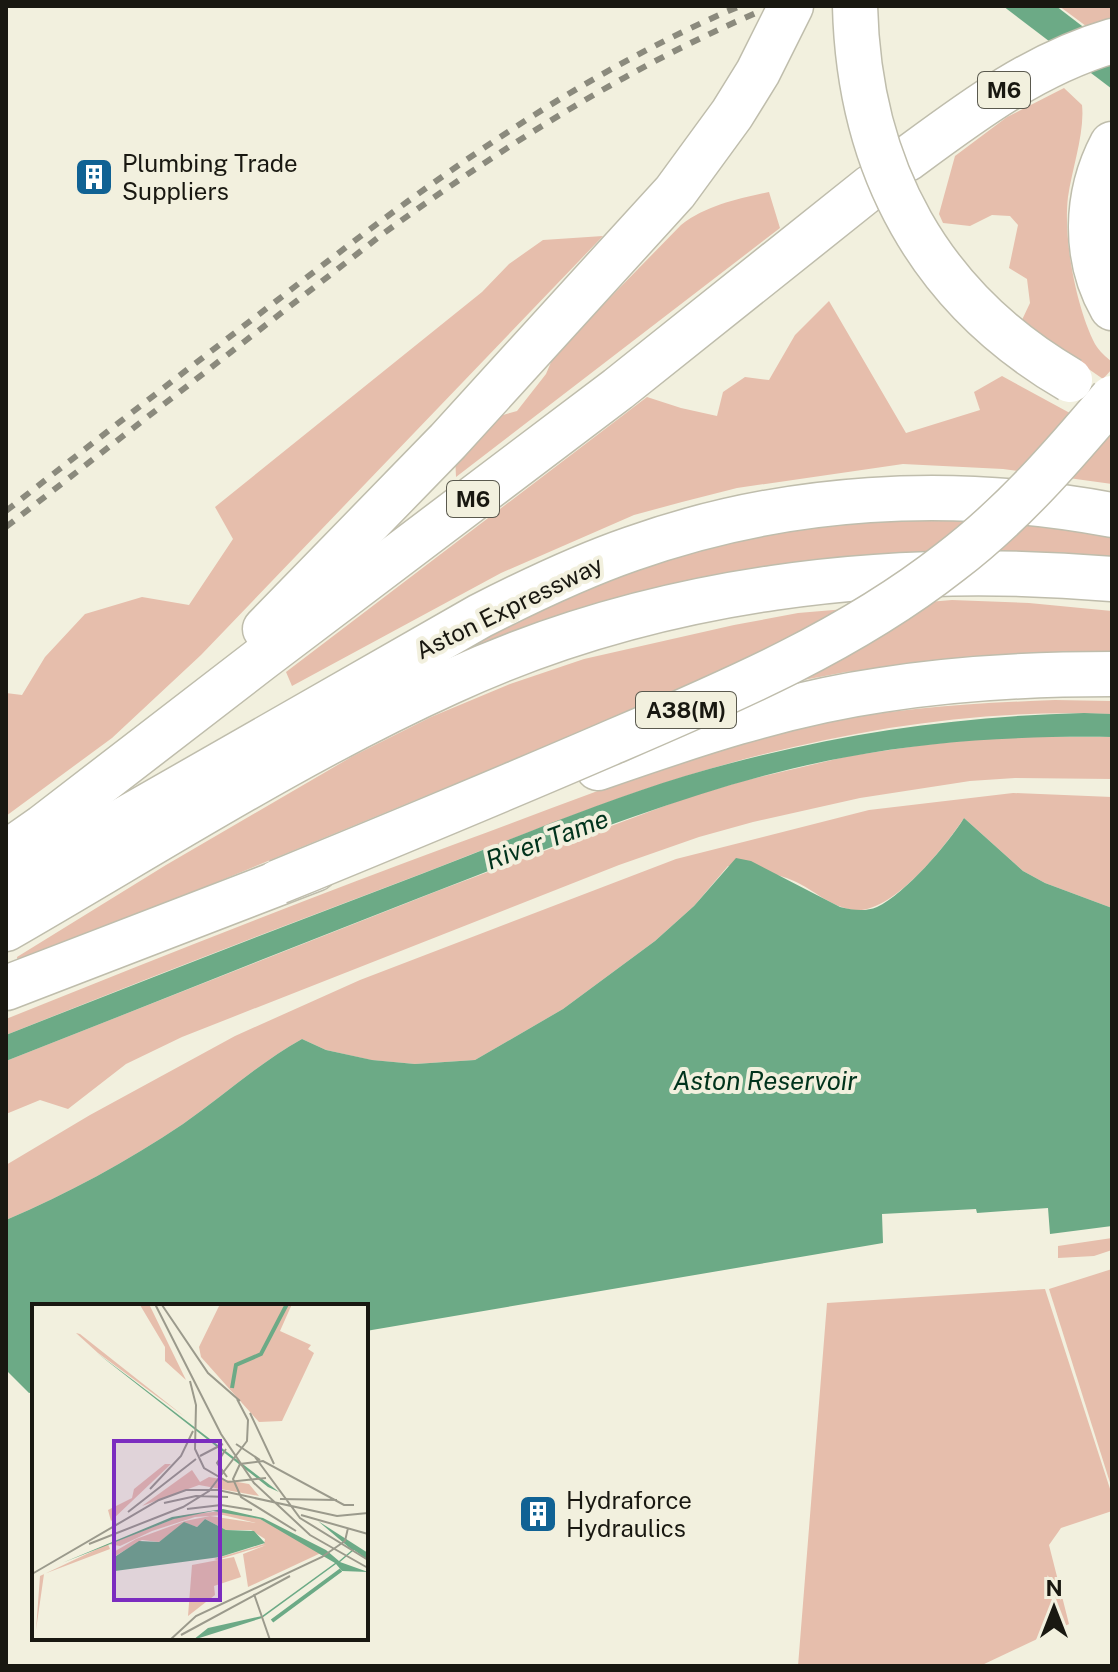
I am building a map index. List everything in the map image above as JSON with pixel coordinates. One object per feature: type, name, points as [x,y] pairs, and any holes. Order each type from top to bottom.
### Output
[{"type":"highway","name":"M6","points":[[6,853],[58,858],[154,742],[448,441],[534,344],[643,230],[704,154],[758,72],[791,6]]},
{"type":"highway","points":[[855,6],[859,66],[869,122],[881,162],[910,219],[949,278],[978,311],[1029,356],[1112,400]]},
{"type":"highway","name":"M6","points":[[907,159],[1003,90],[1057,61],[1112,41]]},
{"type":"highway","points":[[1104,290],[1091,241],[1091,210],[1097,180],[1112,144]]},
{"type":"highway","name":"M6","points":[[154,742],[618,389],[871,187]]},
{"type":"highway","name":"A38(M)","points":[[6,988],[278,882],[730,692],[853,627],[938,571],[1000,522],[1112,400]]},
{"type":"highway","name":"Aston Expressway","points":[[6,887],[480,616],[559,577],[631,548],[691,529],[765,513],[885,498],[1026,501],[1112,515]]},
{"type":"highway","name":"Aston Expressway","points":[[6,929],[58,858],[452,681],[529,650],[605,625],[737,593],[865,576],[1008,572],[1112,579]]},
{"type":"highway","name":"A38(M)","points":[[278,882],[663,745],[791,708],[881,690],[979,678],[1112,674]]},
{"type":"shaded area","points":[[1059,6],[1112,6],[1112,21],[1086,26]]},
{"type":"shaded area","points":[[1064,88],[1082,105],[1080,139],[1068,197],[1069,252],[1088,329],[1097,347],[1112,362],[1112,369],[1103,379],[1021,322],[1030,303],[1027,279],[1009,268],[1018,225],[1010,216],[992,215],[970,226],[943,223],[939,214],[955,156],[1007,117]]},
{"type":"shaded area","points":[[769,192],[780,228],[456,477],[455,455],[496,417],[517,411],[546,374],[554,355],[681,225],[712,208]]},
{"type":"shaded area","points":[[603,236],[201,655],[112,738],[6,816],[6,693],[22,695],[45,657],[85,614],[142,597],[189,605],[233,539],[215,507],[482,292],[509,264],[543,240]]},
{"type":"shaded area","points":[[829,301],[906,433],[980,410],[974,392],[1002,376],[1068,412],[1112,430],[1112,484],[1003,469],[903,464],[737,488],[634,515],[501,573],[292,686],[286,672],[647,397],[717,416],[723,392],[745,377],[769,380],[795,335]]},
{"type":"shaded area","points":[[907,513],[1112,530],[1112,563],[920,558],[346,708],[578,588],[735,537]]},
{"type":"shaded area","points":[[952,600],[1112,611],[1112,653],[1055,652],[846,672],[669,705],[450,786],[18,964],[17,957],[166,865],[353,756],[431,717],[510,684],[584,659],[734,625],[798,613]]},
{"type":"shaded area","points":[[1055,700],[1112,701],[1112,714],[1058,713],[949,720],[841,737],[735,762],[589,809],[6,1035],[6,1019],[344,886],[679,763],[768,736],[844,719],[934,707]]},
{"type":"shaded area","points":[[1003,737],[1112,737],[1112,779],[970,781],[860,798],[699,837],[619,865],[182,1037],[126,1064],[68,1109],[40,1100],[6,1114],[6,1061],[440,890],[686,798],[743,781],[849,756]]},
{"type":"shaded area","points":[[1013,793],[1112,797],[1112,908],[1045,883],[1023,871],[964,818],[916,876],[901,890],[870,908],[847,909],[787,878],[728,866],[694,906],[655,941],[563,1009],[475,1060],[415,1064],[371,1060],[326,1050],[302,1039],[140,1151],[75,1188],[6,1220],[6,1165],[235,1036],[360,980],[676,859],[869,810]]},
{"type":"shaded area","points":[[1112,1238],[1112,1250],[1094,1256],[1058,1258],[1058,1246]]},
{"type":"shaded area","points":[[1112,1269],[1112,1489],[1049,1289]]},
{"type":"shaded area","points":[[1045,1289],[1112,1495],[1112,1511],[1061,1528],[1049,1545],[1069,1624],[980,1666],[798,1666],[827,1303]]},
{"type":"water","points":[[1003,6],[1056,6],[1112,49],[1112,89]]},
{"type":"water","name":"River Tame","points":[[1112,714],[1112,737],[1012,738],[913,747],[799,767],[704,793],[473,877],[6,1061],[6,1035],[553,822],[685,776],[783,750],[883,731],[983,719]]},
{"type":"water","name":"Aston Reservoir","points":[[964,818],[1023,871],[1045,883],[1112,908],[1112,1226],[1050,1234],[1048,1208],[977,1213],[976,1209],[882,1214],[883,1243],[368,1331],[368,1304],[32,1304],[32,1392],[29,1393],[8,1372],[6,1220],[75,1188],[140,1151],[183,1124],[286,1048],[302,1039],[326,1050],[372,1060],[415,1064],[475,1060],[563,1009],[655,941],[694,906],[736,858],[751,861],[840,907],[868,910],[888,901],[913,880]]},
{"type":"railway","points":[[6,511],[441,178],[556,102],[616,67],[740,6]]},
{"type":"railway","points":[[6,527],[384,233],[473,171],[611,85],[756,13]]},
{"type":"place","name":"Plumbing Trade Suppliers","points":[[94,177]]},
{"type":"place","name":"Hydraforce Hydraulics","points":[[538,1514]]}]
